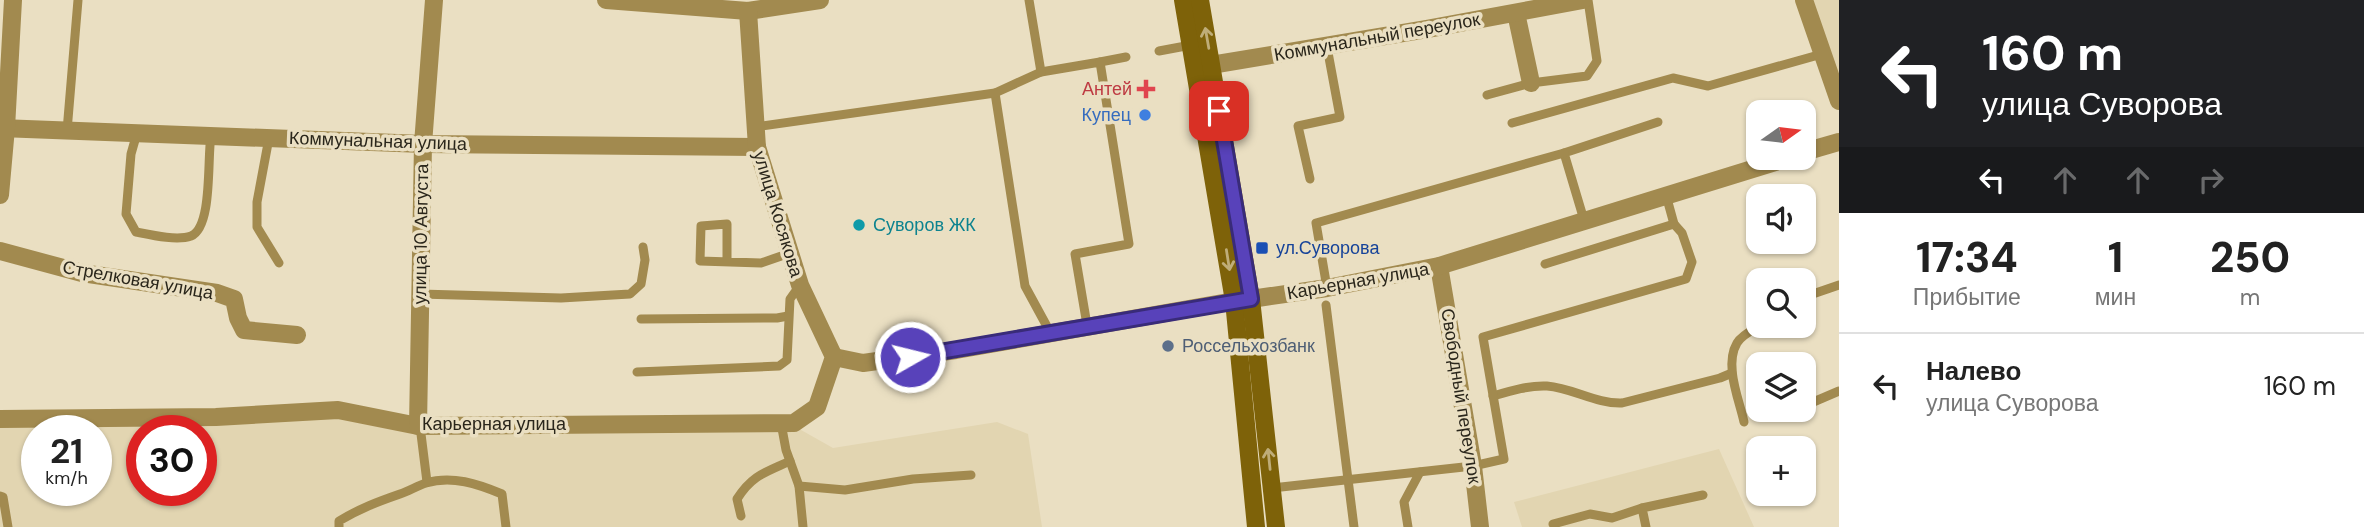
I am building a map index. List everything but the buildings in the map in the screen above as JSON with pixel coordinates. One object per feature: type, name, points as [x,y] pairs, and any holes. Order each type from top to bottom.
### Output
[{"type":"main road","points":[[1183,0],[1243,300],[1256,527]]},
{"type":"main road","points":[[1200,0],[1212,65],[1276,527]]},
{"type":"street","points":[[0,195],[13,0]]},
{"type":"street","name":"улица 10 Августа","points":[[419,426],[423,144],[434,0]]},
{"type":"street","points":[[606,0],[747,5],[820,0]]},
{"type":"street","name":"Коммунальный переулок","points":[[1212,65],[1516,13],[1565,1],[1586,0]]},
{"type":"street","points":[[1804,0],[1839,102]]},
{"type":"street","name":"улица Косякова","points":[[747,5],[757,147],[800,285],[834,357]]},
{"type":"street","points":[[1516,13],[1531,83]]},
{"type":"street","name":"Коммунальная улица","points":[[3,128],[423,144],[757,147]]},
{"type":"street","points":[[1816,149],[1839,142]]},
{"type":"street","name":"Карьерная улица","points":[[0,419],[216,417],[338,410],[419,426],[794,422],[817,407],[834,357],[863,363],[956,350],[1087,325],[1243,300],[1326,296],[1439,266],[1748,170]]},
{"type":"street","name":"Стрелковая улица","points":[[0,251],[82,273],[216,293],[234,299],[244,330],[297,335]]},
{"type":"street","name":"Свободный переулок","points":[[1439,266],[1473,466],[1480,527]]},
{"type":"lane","points":[[68,131],[78,0]]},
{"type":"lane","points":[[1029,0],[1041,72]]},
{"type":"lane","points":[[1488,94],[1531,83],[1587,76],[1597,61],[1586,0]]},
{"type":"lane","points":[[1159,51],[1191,45]]},
{"type":"lane","points":[[1310,179],[1298,126],[1340,117],[1326,47]]},
{"type":"lane","points":[[1512,123],[1673,78],[1708,86],[1822,54]]},
{"type":"lane","points":[[755,127],[995,93],[1041,72],[1126,57]]},
{"type":"lane","points":[[1087,325],[1075,254],[1129,244],[1100,62]]},
{"type":"lane","points":[[995,93],[1025,286],[1050,332]]},
{"type":"lane","points":[[1354,527],[1316,223],[1564,153],[1658,122]]},
{"type":"lane","points":[[137,134],[131,154],[126,214],[136,232],[162,237],[191,236],[201,228],[206,207],[211,136]]},
{"type":"lane","points":[[269,138],[257,202],[257,227],[279,263]]},
{"type":"lane","points":[[1564,153],[1584,220]]},
{"type":"lane","points":[[1272,488],[1473,466],[1504,459],[1483,337],[1686,279],[1692,262],[1682,233],[1674,224],[1666,195]]},
{"type":"lane","points":[[727,262],[727,224],[701,226],[700,261],[727,262],[761,263],[790,253]]},
{"type":"lane","points":[[1545,264],[1674,224]]},
{"type":"lane","points":[[420,294],[561,298],[629,295],[641,284],[645,260],[643,247]]},
{"type":"lane","points":[[637,372],[779,366],[787,360],[790,299],[800,285]]},
{"type":"lane","points":[[1816,293],[1839,285]]},
{"type":"lane","points":[[641,319],[788,316]]},
{"type":"lane","points":[[1744,422],[1732,373],[1737,342],[1746,335]]},
{"type":"lane","points":[[1493,396],[1518,389],[1547,386],[1609,403],[1622,403],[1732,373]]},
{"type":"lane","points":[[1816,401],[1839,391]]},
{"type":"lane","points":[[781,423],[799,486],[803,527]]},
{"type":"lane","points":[[419,426],[427,482]]},
{"type":"lane","points":[[741,516],[737,499],[746,484],[790,461]]},
{"type":"lane","points":[[1408,527],[1404,502],[1420,472]]},
{"type":"lane","points":[[799,486],[845,490],[913,478],[971,475]]},
{"type":"lane","points":[[340,527],[339,521],[377,500],[401,494],[427,482],[448,481],[473,482],[502,494],[506,527]]},
{"type":"lane","points":[[1553,524],[1590,514],[1612,518],[1703,495]]},
{"type":"lane","points":[[0,496],[3,497],[8,527]]},
{"type":"lane","points":[[1642,509],[1646,527]]},
{"type":"shaded area","points":[[1807,0],[1839,0],[1839,91]]},
{"type":"shaded area","points":[[337,414],[417,428],[794,426],[833,448],[997,422],[1028,434],[1042,527],[0,527],[0,422],[21,422],[21,506],[112,506],[112,419],[126,419],[126,506],[217,506],[217,417]]},
{"type":"shaded area","points":[[1719,449],[1754,527],[1522,527],[1514,502]]},
{"type":"place","name":"Антей","points":[[1146,89]]},
{"type":"place","name":"Купец","points":[[1145,115]]},
{"type":"place","name":"Суворов ЖК","points":[[859,225]]},
{"type":"place","name":"ул.Суворова","points":[[1262,248]]},
{"type":"place","name":"Россельхозбанк","points":[[1168,346]]},
{"type":"route","points":[[910,357],[1251,299],[1219,111]]}]
